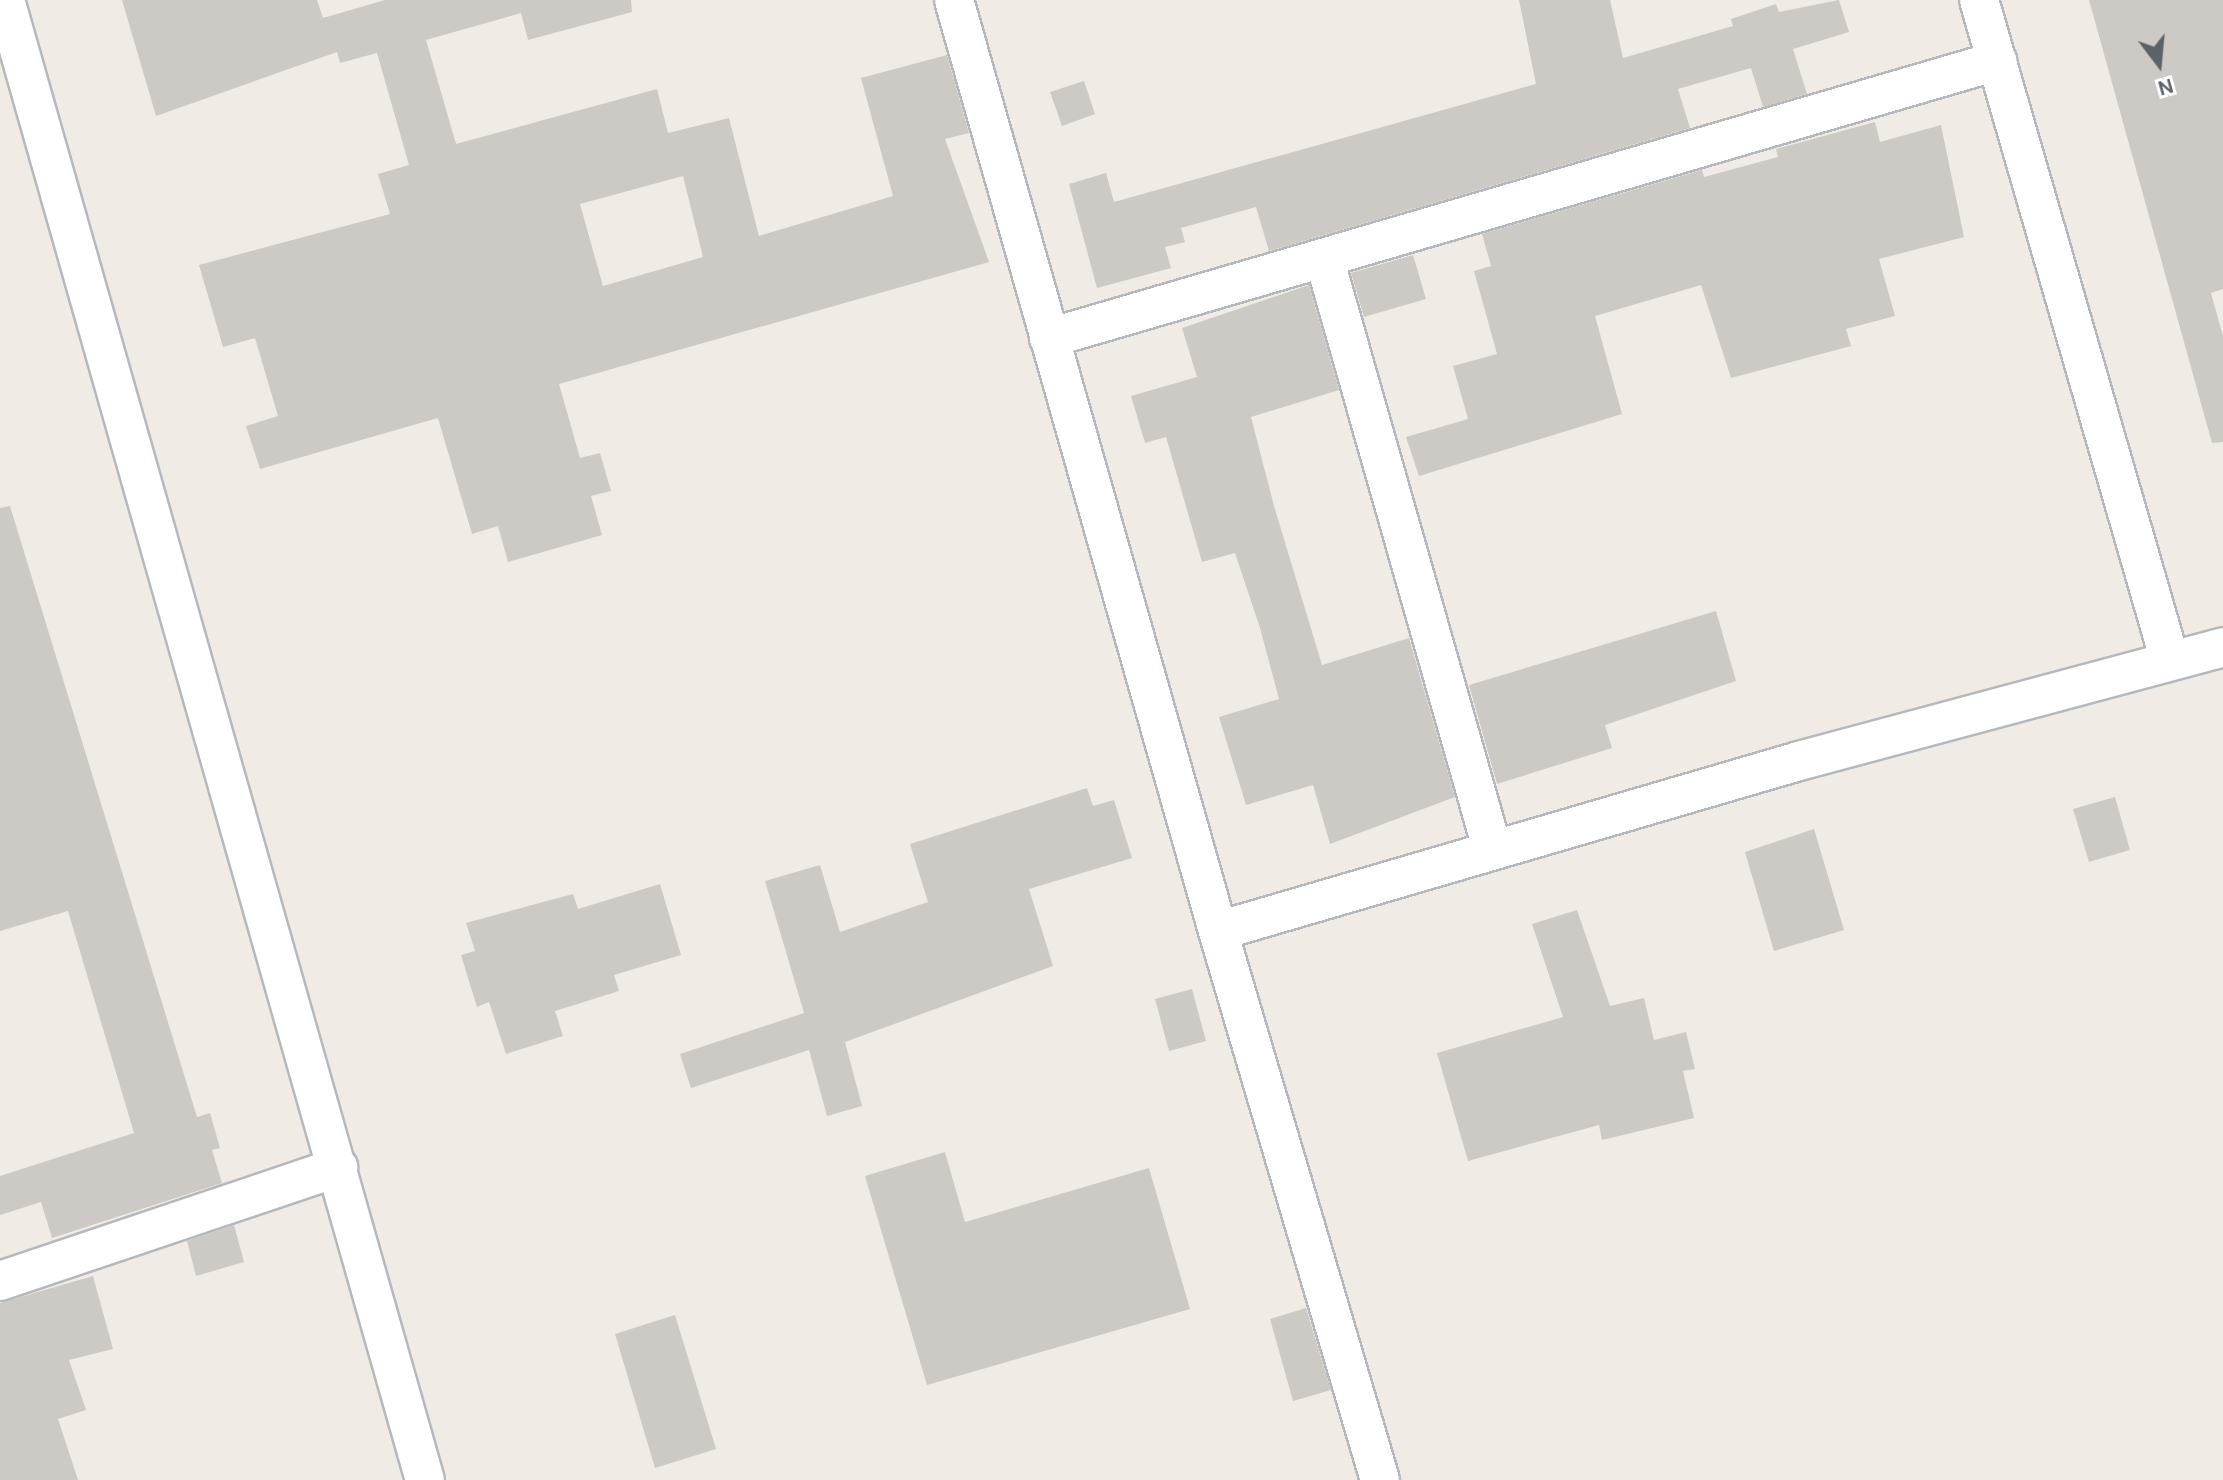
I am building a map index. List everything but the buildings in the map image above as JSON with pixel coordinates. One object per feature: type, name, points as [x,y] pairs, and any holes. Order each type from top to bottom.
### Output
[{"type":"street","points":[[5,0],[425,1480]]},
{"type":"street","points":[[954,0],[1218,931],[1380,1480]]},
{"type":"street","points":[[1979,0],[2170,661]]},
{"type":"street","points":[[1049,338],[1997,61]]},
{"type":"street","points":[[1324,258],[1492,848]]},
{"type":"street","points":[[1218,931],[1492,848],[2223,647]]},
{"type":"street","points":[[0,1281],[338,1167]]}]
